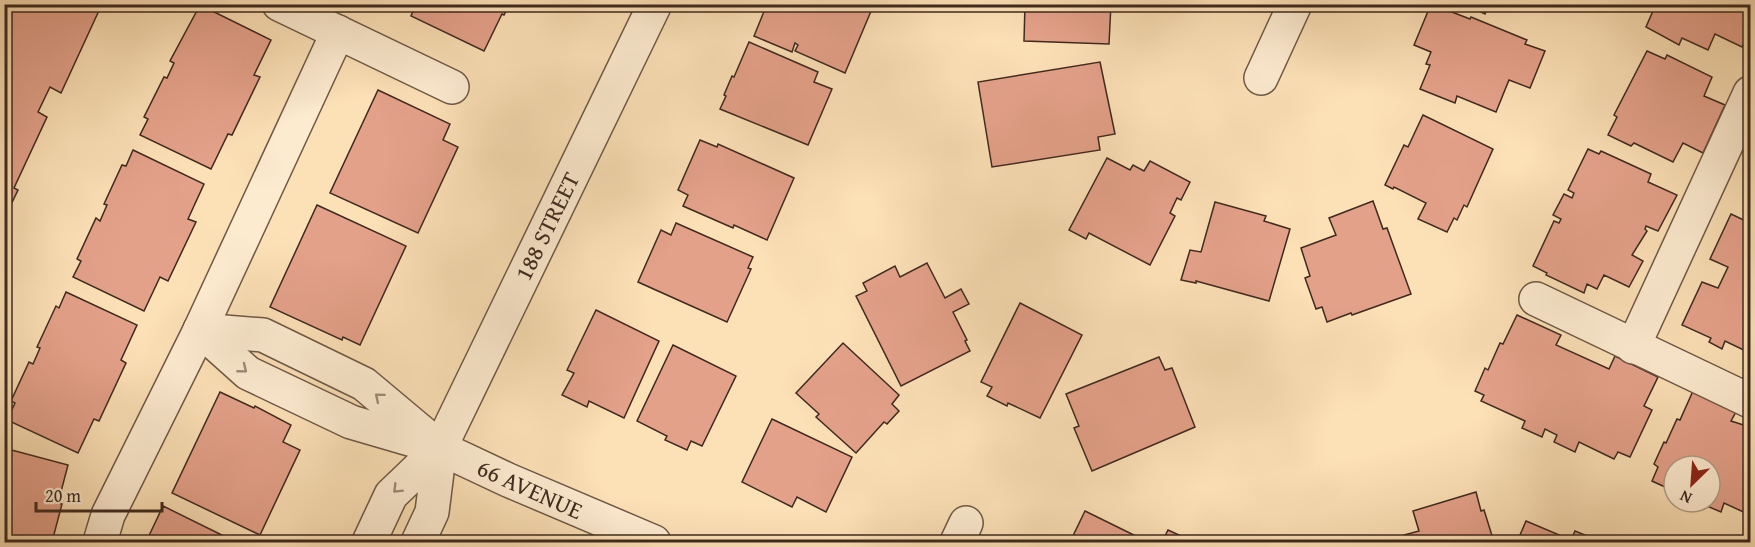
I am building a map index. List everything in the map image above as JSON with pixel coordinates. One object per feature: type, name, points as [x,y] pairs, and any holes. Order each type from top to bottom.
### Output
[{"type":"street","points":[[279,4],[452,87]]},
{"type":"street","name":"188 STREET","points":[[418,543],[432,512],[440,448],[655,4]]},
{"type":"street","points":[[1261,78],[1295,4]]},
{"type":"street","points":[[100,543],[108,515],[200,330],[338,32]]},
{"type":"street","points":[[1633,346],[1750,93]]},
{"type":"street","points":[[1536,299],[1750,401]]},
{"type":"street","name":"66 AVENUE","points":[[200,330],[263,335],[364,384],[440,448],[654,543]]},
{"type":"street","name":"188 STREET","points":[[369,543],[391,495],[440,448]]},
{"type":"building","points":[[16,4],[102,4],[61,93],[50,87],[38,112],[47,117],[14,188],[18,190],[4,219],[4,30]]},
{"type":"building","points":[[416,4],[510,4],[504,15],[502,14],[484,51],[411,16]]},
{"type":"building","points":[[767,4],[874,4],[845,73],[795,51],[798,45],[795,43],[792,52],[754,36]]},
{"type":"building","points":[[1025,4],[1111,4],[1109,44],[1024,41]]},
{"type":"building","points":[[1431,4],[1470,19],[1471,17],[1527,40],[1525,44],[1545,51],[1530,88],[1509,80],[1496,112],[1457,96],[1455,103],[1420,89],[1430,65],[1426,64],[1431,52],[1414,45]]},
{"type":"building","points":[[1464,4],[1489,4],[1485,14]]},
{"type":"building","points":[[1656,4],[1750,4],[1747,14],[1750,16],[1750,29],[1742,47],[1715,34],[1708,50],[1682,38],[1679,45],[1646,27]]},
{"type":"building","points":[[200,5],[271,40],[254,75],[260,77],[232,135],[228,134],[211,169],[140,135],[148,119],[144,117],[164,77],[167,78],[174,63],[170,61]]},
{"type":"building","points":[[749,42],[818,72],[814,82],[832,89],[808,145],[720,109],[732,76],[734,77]]},
{"type":"building","points":[[1647,51],[1665,59],[1667,55],[1712,77],[1704,96],[1725,105],[1703,153],[1683,143],[1673,162],[1634,143],[1631,146],[1608,135],[1617,117],[1614,115]]},
{"type":"building","points":[[1100,62],[1115,134],[1098,137],[1100,150],[992,167],[978,82]]},
{"type":"building","points":[[378,90],[450,124],[443,140],[458,147],[418,233],[330,193]]},
{"type":"building","points":[[1423,115],[1493,149],[1467,207],[1464,205],[1457,220],[1454,218],[1447,232],[1418,219],[1426,203],[1385,185],[1404,145],[1408,147]]},
{"type":"building","points":[[700,140],[717,147],[718,144],[794,178],[767,240],[683,206],[688,195],[678,190]]},
{"type":"building","points":[[1588,149],[1599,154],[1601,151],[1651,174],[1648,182],[1677,195],[1658,231],[1646,226],[1647,231],[1632,255],[1643,261],[1629,287],[1604,275],[1597,289],[1587,284],[1584,293],[1546,275],[1547,273],[1533,266],[1554,221],[1559,223],[1561,219],[1553,215],[1564,194],[1572,198],[1574,193],[1568,190]]},
{"type":"building","points":[[133,150],[204,184],[188,219],[196,222],[168,281],[160,277],[144,311],[73,277],[81,261],[77,259],[96,218],[100,221],[107,205],[104,204],[122,165],[126,166]]},
{"type":"building","points":[[1107,158],[1130,170],[1133,165],[1144,171],[1150,161],[1190,182],[1181,200],[1177,198],[1170,213],[1175,216],[1150,265],[1089,233],[1086,239],[1069,230]]},
{"type":"building","points":[[1373,201],[1383,229],[1387,228],[1411,294],[1327,322],[1322,307],[1316,309],[1305,278],[1310,276],[1301,248],[1336,235],[1329,218]]},
{"type":"building","points":[[1215,202],[1266,216],[1264,221],[1290,229],[1269,301],[1196,281],[1196,283],[1181,280],[1190,250],[1201,252]]},
{"type":"building","points":[[317,205],[406,246],[360,345],[343,337],[342,340],[270,307]]},
{"type":"building","points":[[1731,214],[1750,223],[1750,353],[1725,341],[1722,349],[1709,342],[1711,338],[1682,325],[1702,282],[1718,288],[1728,267],[1710,259]]},
{"type":"building","points":[[676,223],[753,257],[748,268],[751,269],[727,322],[638,282],[661,230],[671,235]]},
{"type":"building","points":[[927,263],[945,298],[961,289],[969,304],[953,312],[970,351],[901,386],[856,296],[867,291],[863,283],[895,266],[900,277]]},
{"type":"building","points":[[66,292],[137,325],[121,360],[126,363],[99,421],[94,419],[78,453],[7,420],[15,403],[11,401],[29,362],[33,364],[40,348],[37,347],[56,306],[59,308]]},
{"type":"building","points":[[1020,303],[1082,335],[1040,418],[987,396],[992,387],[981,382]]},
{"type":"building","points":[[596,310],[659,341],[624,418],[589,401],[587,407],[562,395],[574,373],[567,370]]},
{"type":"building","points":[[1517,315],[1561,335],[1556,345],[1609,369],[1615,356],[1658,377],[1644,406],[1652,410],[1630,457],[1618,452],[1614,459],[1579,442],[1575,452],[1554,442],[1557,435],[1545,429],[1542,437],[1522,428],[1525,421],[1481,401],[1484,395],[1475,391],[1485,368],[1488,370],[1500,343],[1503,344]]},
{"type":"building","points":[[843,343],[899,395],[892,404],[899,411],[887,424],[884,422],[856,453],[816,417],[819,414],[796,393]]},
{"type":"building","points":[[673,345],[736,376],[702,446],[691,441],[687,450],[665,440],[667,436],[637,421]]},
{"type":"building","points":[[1159,357],[1165,370],[1172,368],[1195,427],[1092,471],[1074,428],[1079,426],[1066,394]]},
{"type":"building","points":[[1693,391],[1737,410],[1731,421],[1750,427],[1750,515],[1724,503],[1722,509],[1722,454],[1662,454],[1662,486],[1652,481],[1658,467],[1654,464],[1664,442],[1666,443],[1677,419],[1680,420]]},
{"type":"building","points":[[220,392],[254,408],[255,406],[291,425],[283,442],[300,450],[260,535],[172,493]]},
{"type":"building","points":[[772,419],[852,457],[826,512],[797,497],[792,507],[742,482]]},
{"type":"building","points":[[4,448],[68,465],[58,503],[62,504],[52,542],[4,542]]},
{"type":"building","points":[[1476,492],[1494,542],[1406,542],[1404,535],[1419,531],[1413,511]]},
{"type":"building","points":[[163,506],[236,542],[146,542]]},
{"type":"building","points":[[1085,511],[1148,542],[1070,542]]},
{"type":"building","points":[[1526,521],[1571,540],[1575,531],[1602,542],[1517,542]]},
{"type":"building","points":[[1168,530],[1194,542],[1162,542]]}]
